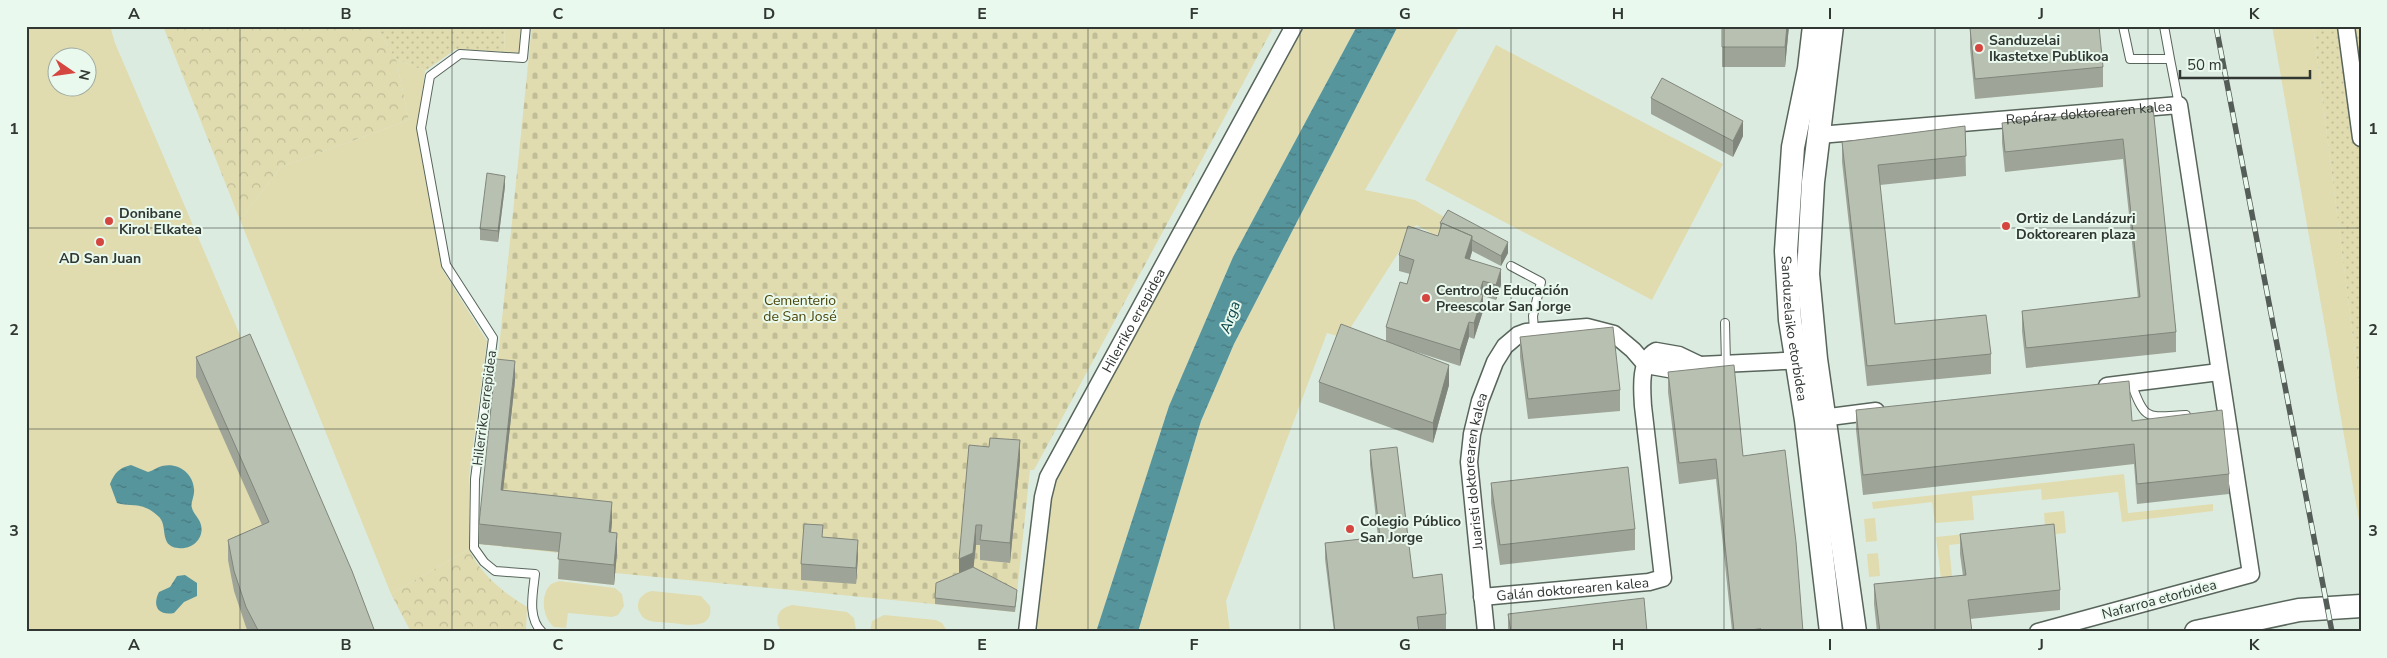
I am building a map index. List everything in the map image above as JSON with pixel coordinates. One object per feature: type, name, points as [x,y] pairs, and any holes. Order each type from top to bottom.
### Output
[{"type":"main road","name":"Sanduzelaiko etorbidea","points":[[1814,26],[1809,69],[1793,147],[1786,251],[1789,310],[1806,360],[1855,632]]},
{"type":"main road","name":"Sanduzelaiko etorbidea","points":[[1806,360],[1813,182],[1832,26]]},
{"type":"main road","name":"Sanduzelaiko etorbidea","points":[[1816,419],[1832,632]]},
{"type":"main road","points":[[2196,632],[2299,610],[2361,606]]},
{"type":"street","name":"Hilerriko errepidea","points":[[1027,632],[1043,497],[1048,477],[1294,26]]},
{"type":"street","points":[[2346,26],[2361,138]]},
{"type":"street","name":"Repáraz doktorearen kalea","points":[[1819,135],[2179,105],[2219,372],[2221,413],[2251,574]]},
{"type":"street","points":[[1534,330],[1587,327],[1605,330],[1622,339],[1646,365],[1652,354],[1662,351],[1679,355],[1700,365],[1806,360]]},
{"type":"street","name":"Juaristi doktorearen kalea","points":[[1486,632],[1469,462],[1472,434],[1480,401],[1495,362],[1505,346],[1518,335],[1534,330]]},
{"type":"street","name":"Galán doktorearen kalea","points":[[1482,597],[1649,582],[1663,578],[1642,406],[1642,384],[1646,365]]},
{"type":"street","points":[[2092,387],[2219,372]]},
{"type":"street","points":[[1816,419],[1888,410]]},
{"type":"street","name":"Nafarroa etorbidea","points":[[2038,632],[2251,574]]},
{"type":"lane","name":"Hilerriko errepidea","points":[[526,26],[523,58],[460,54],[430,76],[421,128],[446,265],[493,338],[475,479],[474,548],[484,562],[495,571],[535,574],[532,609],[535,625],[542,632]]},
{"type":"lane","points":[[2123,26],[2130,60],[2170,60]]},
{"type":"lane","points":[[2164,26],[2179,105]]},
{"type":"lane","points":[[1511,266],[1540,282],[1533,316],[1534,330]]},
{"type":"lane","points":[[1725,322],[1726,364]]},
{"type":"lane","points":[[2131,383],[2144,412],[2152,417],[2198,414]]},
{"type":"green space","name":"Donibane Kirol Elkatea","points":[[26,26],[110,26],[115,43],[367,632],[26,632]]},
{"type":"green space","points":[[163,26],[375,26],[396,59],[409,120],[281,167],[240,220]]},
{"type":"green space","points":[[375,26],[504,26],[505,52],[456,49],[425,71],[396,59]]},
{"type":"green space","points":[[504,26],[521,26],[519,53],[505,52]]},
{"type":"green space","name":"Cementerio de San José","points":[[532,26],[1274,26],[1034,470],[1030,470],[1015,612],[615,573],[614,585],[558,579],[560,553],[479,544]]},
{"type":"green space","points":[[1305,26],[1357,26],[1233,257],[1169,406],[1096,632],[1037,632],[1052,484],[1183,239]]},
{"type":"green space","points":[[1398,26],[1460,26],[1365,190],[1415,200],[1446,218],[1437,236],[1416,225],[1344,338],[1327,333],[1226,601],[1230,632],[1138,632],[1201,421],[1234,344]]},
{"type":"green space","points":[[2272,26],[2313,26],[2361,400],[2361,532]]},
{"type":"green space","points":[[2313,26],[2361,26],[2361,400]]},
{"type":"green space","points":[[1496,45],[1723,164],[1652,300],[1425,180]]},
{"type":"green space","points":[[396,59],[425,71],[417,133],[442,269],[487,341],[469,477],[469,549],[391,594],[240,220],[281,167],[409,120]]},
{"type":"green space","points":[[2124,474],[2128,513],[2213,504],[2213,511],[2122,522],[2118,492],[2042,500],[2041,489],[1972,496],[1974,520],[1935,523],[1932,502],[1873,509],[1872,502]]},
{"type":"green space","points":[[2064,511],[2066,533],[1949,545],[1953,587],[1941,579],[1936,537],[2045,526],[2044,513]]},
{"type":"green space","points":[[1875,518],[1877,541],[1866,542],[1864,519]]},
{"type":"green space","points":[[469,549],[486,575],[510,596],[527,607],[526,632],[411,632],[391,594]]},
{"type":"green space","points":[[1878,553],[1880,576],[1869,577],[1867,554]]},
{"type":"green space","points":[[559,581],[615,588],[622,594],[624,606],[618,615],[612,617],[568,613],[566,628],[554,627],[547,618],[544,600],[547,589],[551,584]]},
{"type":"green space","points":[[652,591],[701,596],[710,606],[708,619],[699,624],[692,625],[655,622],[645,619],[639,611],[638,602],[643,595]]},
{"type":"green space","points":[[792,605],[847,612],[854,618],[856,630],[782,632],[778,624],[778,616],[783,609]]},
{"type":"green space","points":[[884,615],[936,620],[942,623],[948,632],[870,632],[872,621]]},
{"type":"water","name":"Arga","points":[[1357,26],[1398,26],[1234,344],[1201,421],[1138,632],[1096,632],[1169,406],[1233,257]]},
{"type":"water","points":[[131,465],[148,472],[168,465],[179,467],[188,474],[194,489],[192,508],[201,527],[200,537],[194,544],[184,548],[172,546],[166,539],[161,520],[152,511],[143,507],[117,503],[110,484],[118,471]]},
{"type":"water","points":[[185,575],[197,583],[197,596],[184,602],[174,613],[168,614],[160,611],[156,606],[159,592],[170,587],[177,576]]},
{"type":"building","points":[[1722,26],[1787,26],[1785,47],[1722,47]]},
{"type":"building","points":[[1986,26],[2099,26],[2103,67],[1975,79],[1970,28]]},
{"type":"building","points":[[1662,78],[1743,121],[1733,141],[1651,98]]},
{"type":"building","points":[[2153,107],[2176,332],[2026,348],[2022,311],[2140,297],[2123,139],[2005,152],[2002,123]]},
{"type":"building","points":[[1965,126],[1966,156],[1878,165],[1895,324],[1986,315],[1991,354],[1867,366],[1842,142]]},
{"type":"building","points":[[487,173],[505,176],[498,231],[480,229]]},
{"type":"building","points":[[1448,210],[1508,242],[1501,256],[1472,240],[1472,236],[1440,223]]},
{"type":"building","points":[[1442,223],[1472,236],[1465,258],[1501,269],[1496,285],[1483,281],[1479,294],[1483,295],[1474,323],[1469,322],[1460,350],[1386,327],[1400,282],[1407,284],[1414,260],[1399,255],[1408,226],[1438,236]]},
{"type":"building","points":[[1341,324],[1449,365],[1433,423],[1319,382]]},
{"type":"building","points":[[1613,327],[1620,390],[1528,399],[1520,337]]},
{"type":"building","points":[[250,334],[352,571],[375,632],[259,632],[246,607],[234,571],[228,540],[269,522],[196,357]]},
{"type":"building","points":[[496,359],[515,361],[501,490],[612,502],[609,532],[617,533],[614,565],[558,559],[561,533],[479,524]]},
{"type":"building","points":[[1734,365],[1743,456],[1785,450],[1796,542],[1803,632],[1761,632],[1761,629],[1734,631],[1716,459],[1679,463],[1668,372]]},
{"type":"building","points":[[2129,381],[2132,421],[2222,410],[2229,474],[2137,484],[2134,444],[1863,475],[1856,410]]},
{"type":"building","points":[[990,438],[1020,440],[1010,543],[980,540],[982,525],[976,525],[973,553],[959,559],[969,445],[989,447]]},
{"type":"building","points":[[1397,447],[1413,578],[1442,574],[1446,614],[1417,617],[1419,632],[1335,632],[1325,543],[1380,537],[1370,450]]},
{"type":"building","points":[[1628,467],[1635,529],[1500,545],[1491,483]]},
{"type":"building","points":[[804,524],[823,525],[822,537],[858,540],[856,568],[801,564]]},
{"type":"building","points":[[2054,524],[2060,590],[1968,600],[1972,632],[1880,632],[1874,584],[1966,575],[1960,534]]},
{"type":"building","points":[[973,567],[1017,590],[1015,607],[935,598],[936,583]]},
{"type":"building","points":[[1644,598],[1647,632],[1511,632],[1508,614]]},
{"type":"building","points":[[1761,629],[1761,632],[1726,632]]},
{"type":"railway","points":[[2216,26],[2332,632]]},
{"type":"place","name":"Sanduzelai Ikastetxe Publikoa","points":[[1979,48]]},
{"type":"place","name":"Donibane Kirol Elkatea","points":[[109,221]]},
{"type":"place","name":"Ortiz de Landázuri Doktorearen plaza","points":[[2006,226]]},
{"type":"place","name":"AD San Juan","points":[[100,242]]},
{"type":"place","name":"Centro de Educación Preescolar San Jorge","points":[[1426,298]]},
{"type":"place","name":"Colegio Público San Jorge","points":[[1350,529]]}]
